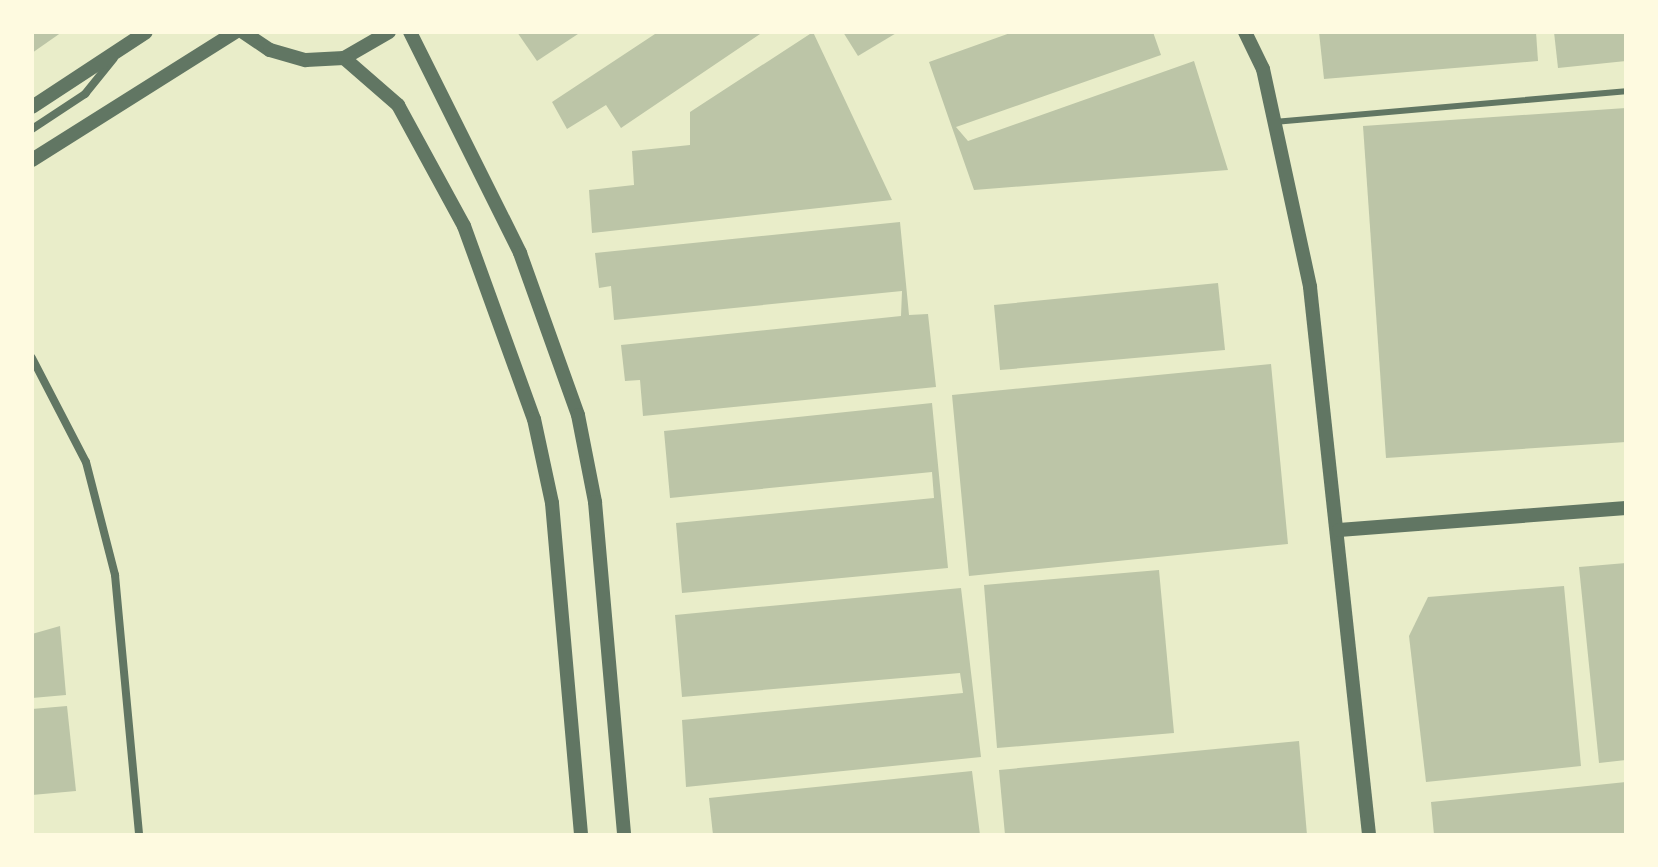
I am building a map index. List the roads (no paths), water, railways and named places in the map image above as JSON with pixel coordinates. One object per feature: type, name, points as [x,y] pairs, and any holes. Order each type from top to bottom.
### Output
[{"type":"street","points":[[32,107],[146,32]]},
{"type":"street","points":[[32,160],[235,32]]},
{"type":"street","points":[[243,32],[270,50],[306,60],[344,58],[389,32]]},
{"type":"street","points":[[410,32],[520,253],[578,415],[595,502],[624,835]]},
{"type":"street","points":[[1245,32],[1274,122],[1310,287],[1339,530],[1369,835]]},
{"type":"street","points":[[32,129],[85,94],[122,48]]},
{"type":"street","points":[[344,58],[370,73],[398,105],[464,226],[534,419],[552,503],[581,835]]},
{"type":"street","points":[[32,358],[86,462],[115,575],[139,835]]},
{"type":"street","points":[[1339,530],[1626,508]]},
{"type":"lane","points":[[1274,122],[1626,91]]}]
